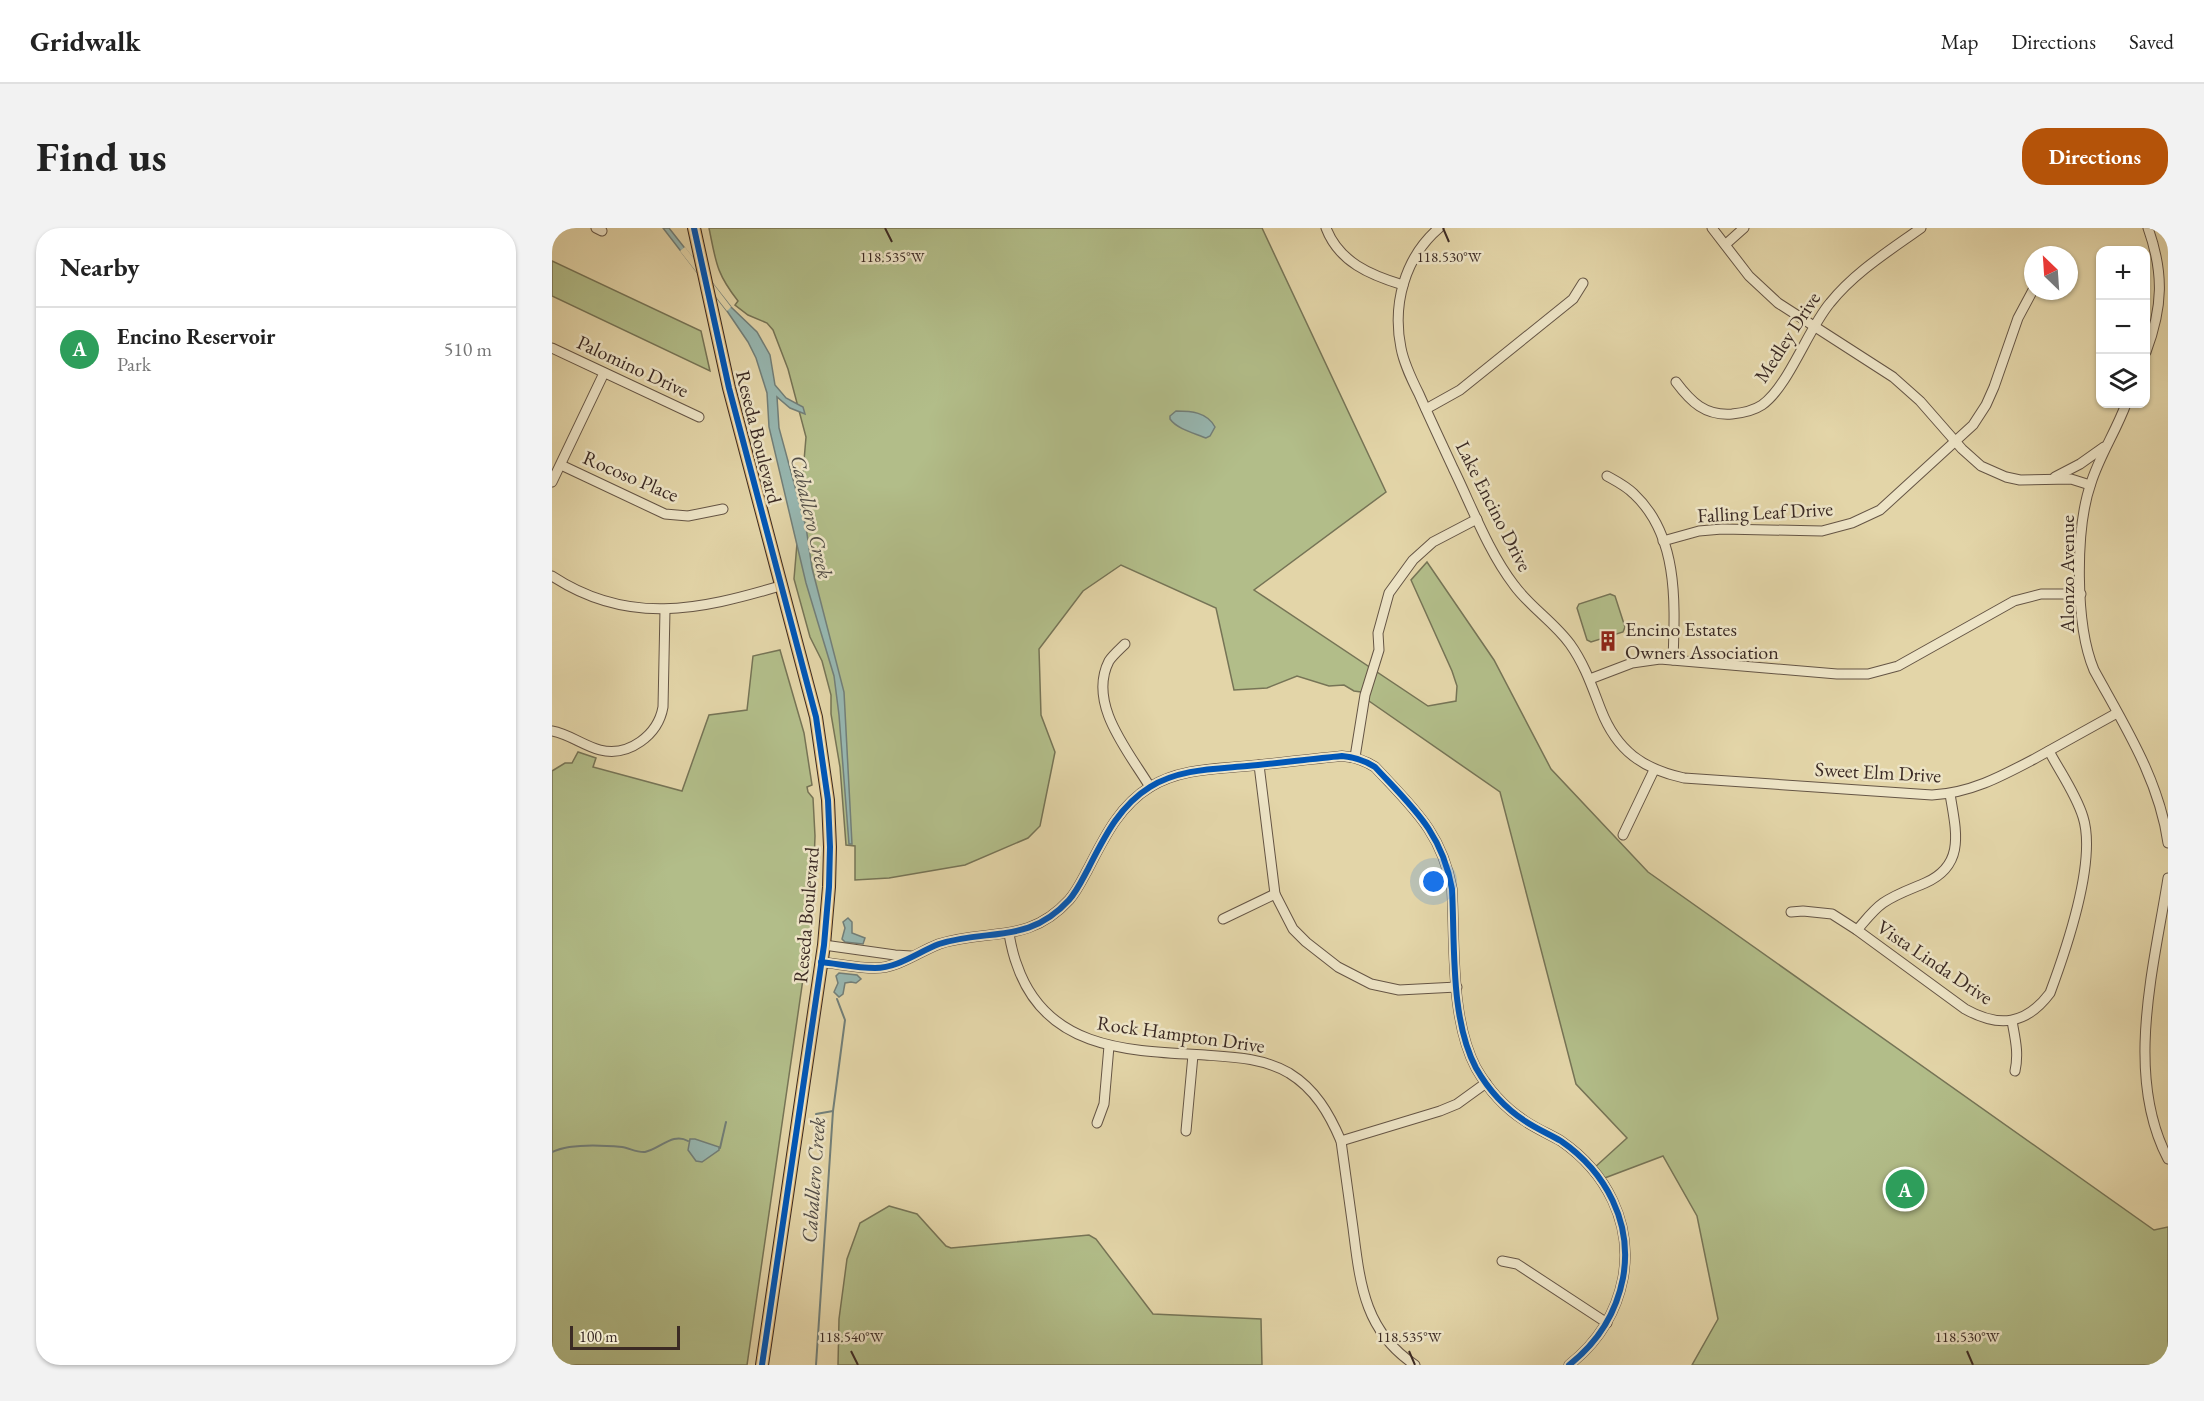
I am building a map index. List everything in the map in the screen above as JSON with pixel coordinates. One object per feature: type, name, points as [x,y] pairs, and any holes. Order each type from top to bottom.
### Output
[{"type":"main road","name":"Reseda Boulevard","points":[[694,228],[729,388],[816,717],[828,800],[829,887],[824,945],[762,1365]]},
{"type":"street","points":[[1326,228],[1330,239],[1347,259],[1375,277],[1403,285]]},
{"type":"street","name":"Lake Encino Drive","points":[[1438,228],[1415,255],[1403,285],[1399,327],[1401,349],[1426,409],[1503,570],[1515,587],[1575,651],[1590,679],[1600,710],[1613,733],[1634,757],[1654,770]]},
{"type":"street","points":[[1712,228],[1762,291],[1893,378],[1920,401],[1955,441],[1981,466],[1994,473],[2020,480],[2071,480],[2090,485]]},
{"type":"street","points":[[1726,244],[1744,228]]},
{"type":"street","name":"Medley Drive","points":[[1676,382],[1695,405],[1713,413],[1750,411],[1762,405],[1773,395],[1828,304],[1858,274],[1922,228]]},
{"type":"street","points":[[2148,228],[2157,254],[2159,301],[2150,340]]},
{"type":"street","points":[[2157,254],[2168,251]]},
{"type":"street","points":[[1426,409],[1460,390],[1573,299],[1583,283]]},
{"type":"street","name":"Falling Leaf Drive","points":[[1663,541],[1699,531],[1722,529],[1822,531],[1852,524],[1880,510],[1973,425],[1986,405],[2018,318],[2028,300]]},
{"type":"street","name":"Palomino Drive","points":[[552,348],[699,417]]},
{"type":"street","points":[[552,482],[604,372]]},
{"type":"street","name":"Alonzo Avenue","points":[[2124,408],[2090,485],[2082,532],[2081,618],[2087,653],[2146,766],[2158,797],[2168,843]]},
{"type":"street","points":[[2047,480],[2071,470],[2106,446]]},
{"type":"street","name":"Rocoso Place","points":[[561,465],[665,514],[688,516],[723,508]]},
{"type":"street","points":[[1607,476],[1628,488],[1640,500],[1648,510],[1663,541],[1675,589],[1673,660]]},
{"type":"street","points":[[1355,757],[1365,695],[1379,650],[1378,633],[1384,605],[1396,582],[1413,560],[1433,542],[1477,519]]},
{"type":"street","points":[[552,589],[555,578],[591,596],[635,608],[664,610],[715,604],[780,586]]},
{"type":"street","points":[[1590,679],[1632,663],[1660,659],[1837,674],[1868,674],[1898,666],[2014,601],[2041,594],[2081,594]]},
{"type":"street","points":[[552,731],[600,750],[614,751],[628,748],[643,740],[654,730],[661,719],[663,707],[664,610]]},
{"type":"street","points":[[1125,644],[1110,660],[1103,695],[1115,730],[1150,787]]},
{"type":"street","name":"Sweet Elm Drive","points":[[1654,770],[1684,778],[1932,795],[1950,794],[1976,788],[2049,751],[2117,712]]},
{"type":"street","points":[[2015,1071],[2017,1060],[2012,1021],[2030,1014],[2042,1005],[2050,993],[2084,876],[2086,836],[2083,816],[2049,751]]},
{"type":"street","points":[[821,962],[876,968],[897,964],[940,944],[1009,934],[1044,921],[1070,900],[1080,886],[1114,820],[1135,797],[1150,787],[1179,774],[1342,756],[1355,757],[1375,767],[1420,816],[1440,848],[1452,889],[1457,987],[1463,1038],[1477,1070],[1499,1100],[1514,1114],[1576,1153],[1600,1180],[1616,1205],[1622,1226],[1625,1263],[1616,1305],[1607,1323],[1593,1342],[1569,1365]]},
{"type":"street","points":[[1259,765],[1275,894],[1293,928],[1322,955],[1354,977],[1371,984],[1399,990],[1457,987]]},
{"type":"street","points":[[1623,835],[1654,770]]},
{"type":"street","points":[[1857,930],[1880,905],[1893,896],[1929,882],[1947,868],[1954,857],[1956,844],[1950,794]]},
{"type":"street","points":[[2168,878],[2146,1024],[2145,1057],[2147,1086],[2153,1117],[2168,1159]]},
{"type":"street","points":[[1222,919],[1275,894]]},
{"type":"street","name":"Vista Linda Drive","points":[[1791,912],[1811,911],[1832,914],[1974,1014],[1995,1022],[2012,1021]]},
{"type":"street","name":"Rock Hampton Drive","points":[[1009,934],[1024,983],[1038,1004],[1065,1029],[1087,1040],[1109,1046],[1256,1060],[1289,1073],[1318,1097],[1331,1117],[1341,1141],[1364,1298],[1385,1337],[1415,1365]]},
{"type":"street","points":[[824,945],[911,956]]},
{"type":"street","points":[[1097,1123],[1104,1104],[1109,1046]]},
{"type":"street","points":[[1186,1131],[1193,1055]]},
{"type":"street","points":[[1341,1141],[1440,1111],[1457,1104],[1486,1083]]},
{"type":"street","points":[[1502,1260],[1517,1264],[1607,1323]]},
{"type":"green space","points":[[709,228],[1262,228],[1386,492],[1254,590],[1428,706],[1456,701],[1457,686],[1411,580],[1427,562],[1494,660],[1551,769],[1648,872],[2154,1230],[2168,1227],[2168,1365],[1692,1365],[1718,1319],[1697,1216],[1663,1156],[1602,1179],[1594,1168],[1627,1138],[1576,1084],[1500,792],[1369,701],[1361,692],[1344,685],[1329,686],[1297,676],[1267,688],[1234,690],[1216,608],[1121,565],[1083,591],[1039,649],[1041,715],[1055,752],[1040,826],[1028,838],[965,865],[889,878],[855,880],[855,846],[846,845],[840,767],[831,714],[831,695],[822,661],[810,637],[794,579],[806,437],[788,369],[773,330],[767,323],[748,315],[735,305],[738,301],[725,283],[718,267]]},
{"type":"green space","points":[[552,261],[701,331],[710,371],[552,296]]},
{"type":"green space","points":[[1610,594],[1615,596],[1625,627],[1623,632],[1591,642],[1587,640],[1577,608],[1579,604]]},
{"type":"green space","points":[[780,650],[804,733],[812,785],[807,787],[813,798],[815,836],[812,917],[747,1365],[552,1365],[552,771],[565,763],[572,763],[578,752],[596,758],[593,767],[682,791],[709,715],[747,710],[753,656]]},
{"type":"green space","points":[[889,1206],[917,1214],[946,1246],[951,1248],[1089,1235],[1096,1239],[1153,1314],[1261,1319],[1262,1365],[838,1365],[839,1319],[847,1259],[860,1223]]},
{"type":"water","points":[[663,228],[669,228],[731,307],[757,332],[770,355],[775,385],[786,398],[803,407],[805,414],[790,408],[777,397],[779,428],[806,527],[812,568],[844,692],[852,844],[849,844],[834,676],[806,583],[769,427],[767,393],[756,358],[748,342]]},
{"type":"water","points":[[1176,411],[1193,412],[1208,418],[1215,427],[1210,436],[1206,438],[1177,425],[1170,419]]},
{"type":"water","points":[[848,918],[852,922],[852,933],[865,938],[863,944],[845,942],[842,939],[845,928],[843,922]]},
{"type":"water","points":[[839,973],[857,975],[861,979],[856,983],[845,983],[843,994],[839,997],[834,992],[838,983],[836,976]]},
{"type":"water","points":[[690,1139],[719,1147],[719,1150],[702,1162],[696,1161],[688,1150]]},
{"type":"pier","points":[[685,247],[731,307],[727,311],[680,251]]},
{"type":"waterway","name":"Caballero Creek","points":[[816,1365],[833,1111],[845,1020],[837,999]]},
{"type":"waterway","points":[[816,1114],[833,1111]]},
{"type":"waterway","points":[[720,1148],[726,1122]]},
{"type":"waterway","points":[[552,1152],[568,1147],[596,1145],[645,1152],[677,1138],[688,1141]]},
{"type":"cycle path","points":[[694,228],[729,388],[816,717],[828,800],[829,887],[824,945],[762,1365]]},
{"type":"cycle path","points":[[821,962],[883,967],[900,963],[939,944],[957,939],[1007,933],[1038,924],[1054,914],[1072,897],[1106,834],[1129,803],[1161,781],[1185,773],[1209,769],[1342,756],[1359,759],[1375,767],[1424,822],[1441,852],[1447,869],[1452,889],[1458,1004],[1462,1027],[1476,1068],[1504,1104],[1530,1124],[1561,1141],[1591,1168],[1613,1200],[1620,1219],[1625,1258],[1623,1278],[1616,1304],[1597,1337],[1569,1365]]},
{"type":"place","name":"Encino Estates Owners Association","points":[[1608,641]]},
{"type":"place","name":"Encino Reservoir","points":[[1905,1189]]}]
